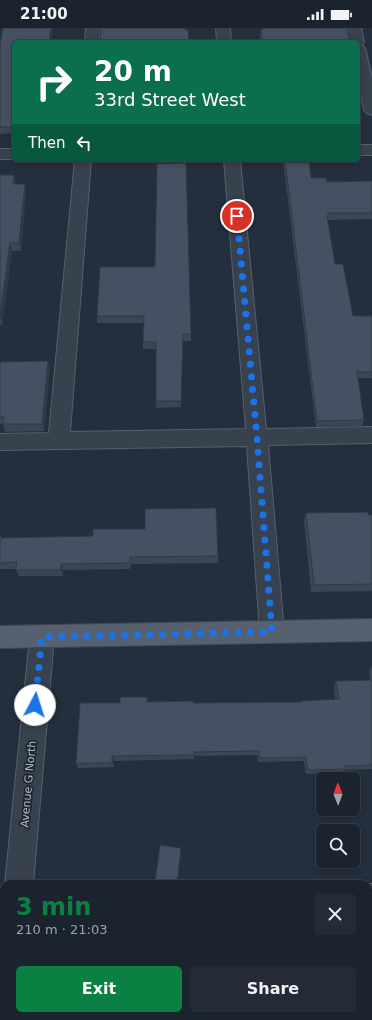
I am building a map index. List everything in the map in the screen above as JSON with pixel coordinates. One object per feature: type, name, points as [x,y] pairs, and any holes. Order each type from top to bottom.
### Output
[{"type":"main road","points":[[0,637],[372,630]]},
{"type":"street","points":[[92,40],[93,28]]},
{"type":"street","points":[[223,28],[224,40]]},
{"type":"street","points":[[354,28],[357,40]]},
{"type":"street","points":[[360,57],[372,110]]},
{"type":"street","points":[[360,150],[372,150]]},
{"type":"street","points":[[0,154],[12,154]]},
{"type":"street","points":[[59,440],[83,162]]},
{"type":"street","points":[[232,162],[257,438],[272,632]]},
{"type":"street","points":[[0,442],[372,435]]},
{"type":"street","name":"Avenue G North","points":[[19,880],[42,637]]},
{"type":"building","points":[[3,28],[51,28],[49,40],[12,40],[12,127],[0,127],[0,43]]},
{"type":"building","points":[[101,28],[185,28],[185,30],[188,30],[189,40],[100,40]]},
{"type":"building","points":[[346,28],[349,40],[263,40],[261,29]]},
{"type":"building","points":[[285,162],[309,162],[311,178],[326,178],[327,182],[372,181],[372,213],[328,213],[327,216],[335,264],[343,264],[353,316],[372,316],[372,372],[357,372],[364,420],[317,421]]},
{"type":"building","points":[[186,163],[191,334],[183,334],[181,401],[156,401],[156,342],[143,342],[144,316],[97,316],[100,267],[155,267],[157,164]]},
{"type":"building","points":[[0,175],[14,175],[13,184],[25,184],[19,243],[10,243],[0,316]]},
{"type":"building","points":[[48,361],[42,424],[3,424],[4,417],[0,417],[0,362]]},
{"type":"building","points":[[216,508],[218,556],[130,557],[130,563],[61,564],[61,570],[16,570],[17,562],[0,563],[0,538],[93,536],[93,529],[145,529],[145,509]]},
{"type":"building","points":[[368,512],[368,515],[372,515],[372,584],[314,585],[306,513]]},
{"type":"building","points":[[372,680],[372,765],[345,766],[346,769],[308,770],[306,757],[259,758],[259,751],[194,752],[194,755],[112,756],[112,763],[76,763],[80,703],[120,703],[120,697],[147,697],[147,702],[301,702],[339,699],[336,681]]},
{"type":"building","points":[[160,845],[181,848],[177,880],[155,880]]},
{"type":"route","points":[[35,705],[42,637],[272,632],[257,438],[237,216]]}]
